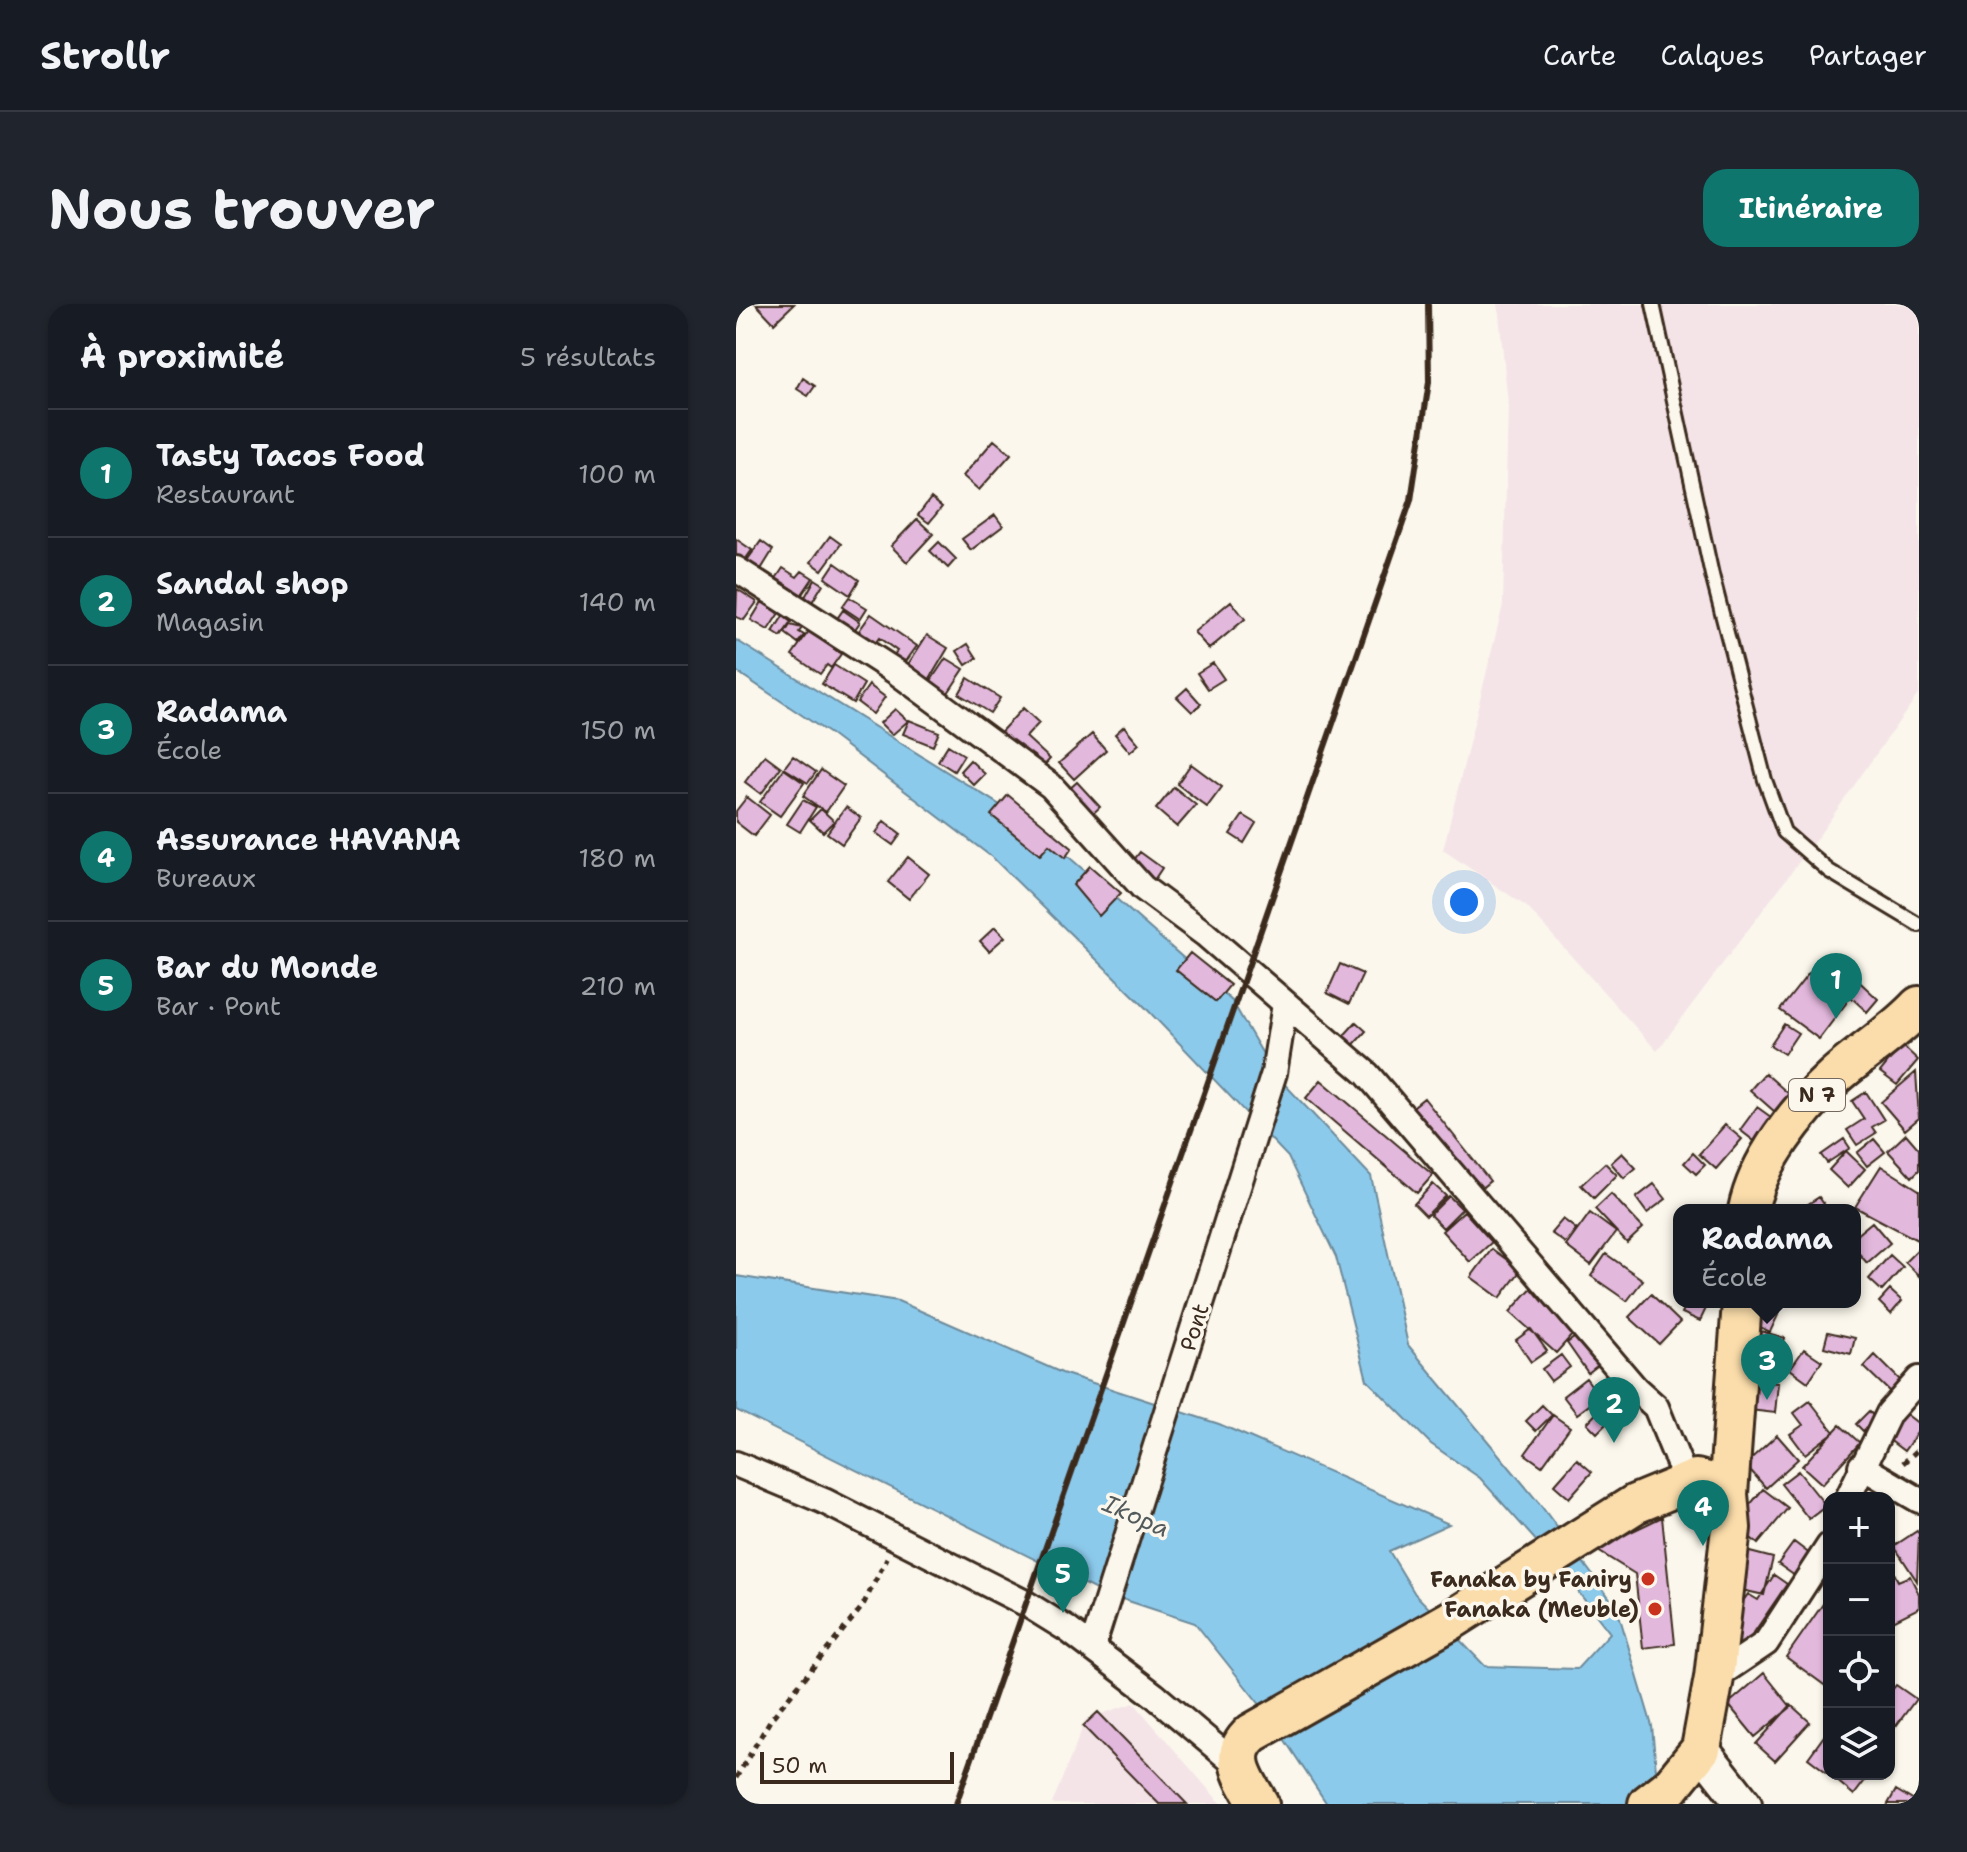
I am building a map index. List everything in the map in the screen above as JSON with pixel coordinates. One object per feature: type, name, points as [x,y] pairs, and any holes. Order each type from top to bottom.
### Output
[{"type":"main road","name":"N 7","points":[[1750,1204],[1762,1170],[1812,1101],[1834,1077],[1919,1006]]},
{"type":"main road","points":[[1659,1795],[1701,1749],[1714,1678],[1731,1528],[1728,1494],[1742,1308]]},
{"type":"main road","points":[[1259,1804],[1238,1766],[1241,1743],[1267,1725],[1450,1621],[1625,1511],[1686,1481],[1708,1481],[1719,1485],[1728,1494]]},
{"type":"street","points":[[736,569],[898,673],[1051,786],[1143,888],[1205,934],[1367,1074],[1636,1389],[1656,1407],[1686,1481]]},
{"type":"street","name":"Pont","points":[[1092,1648],[1274,1073],[1285,1004]]},
{"type":"street","points":[[1850,1492],[1889,1413],[1919,1379]]},
{"type":"street","points":[[736,1464],[824,1501],[1025,1603],[1092,1648],[1238,1766]]},
{"type":"street","points":[[1861,1466],[1919,1500]]},
{"type":"street","points":[[1714,1678],[1766,1643],[1823,1555]]},
{"type":"street","points":[[1701,1749],[1744,1804]]},
{"type":"lane","points":[[1653,304],[1712,575],[1765,780],[1784,832],[1829,871],[1919,925]]},
{"type":"path","points":[[736,1778],[771,1719],[862,1607],[897,1540]]},
{"type":"shaded area","points":[[1498,304],[1919,304],[1919,693],[1820,834],[1657,1051],[1527,907],[1443,850],[1503,605],[1508,404]]},
{"type":"shaded area","points":[[1134,1703],[1221,1804],[1052,1804],[1086,1719]]},
{"type":"water","name":"Ikopa","points":[[736,640],[1035,827],[1232,1001],[1274,1073],[1371,1176],[1408,1345],[1539,1503],[1617,1608],[1652,1726],[1659,1804],[1327,1804],[1269,1716],[1195,1623],[1098,1591],[736,1410],[736,1276],[898,1301],[1062,1373],[1219,1424],[1449,1524],[1389,1551],[1415,1594],[1485,1666],[1577,1669],[1610,1633],[1555,1562],[1480,1478],[1431,1444],[1367,1380],[1336,1257],[1288,1157],[1141,1003],[993,858],[830,734],[736,671]]},
{"type":"building","points":[[756,304],[794,304],[774,323]]},
{"type":"building","points":[[803,378],[815,386],[808,396],[797,389]]},
{"type":"building","points":[[994,440],[1011,454],[979,490],[963,476]]},
{"type":"building","points":[[931,498],[942,507],[929,523],[918,515]]},
{"type":"building","points":[[995,515],[1003,526],[971,550],[962,539]]},
{"type":"building","points":[[917,519],[933,534],[907,562],[891,546]]},
{"type":"building","points":[[830,536],[841,544],[822,570],[811,562]]},
{"type":"building","points":[[736,539],[752,550],[740,567],[736,565]]},
{"type":"building","points":[[761,541],[773,550],[755,579],[741,569]]},
{"type":"building","points":[[939,542],[956,559],[948,568],[930,551]]},
{"type":"building","points":[[835,563],[859,580],[850,595],[825,578]]},
{"type":"building","points":[[783,568],[797,577],[802,571],[813,578],[798,600],[773,583]]},
{"type":"building","points":[[815,579],[823,584],[812,602],[805,597]]},
{"type":"building","points":[[737,589],[757,602],[744,620],[736,617]]},
{"type":"building","points":[[849,597],[867,608],[860,619],[842,607]]},
{"type":"building","points":[[1231,601],[1245,619],[1209,649],[1194,632]]},
{"type":"building","points":[[762,602],[779,613],[768,630],[751,620]]},
{"type":"building","points":[[843,610],[860,622],[851,635],[834,623]]},
{"type":"building","points":[[871,614],[917,646],[904,664],[893,656],[897,651],[879,638],[871,649],[854,638]]},
{"type":"building","points":[[783,616],[791,622],[781,637],[773,632]]},
{"type":"building","points":[[790,625],[802,628],[799,632],[804,635],[798,643],[785,633]]},
{"type":"building","points":[[809,631],[841,654],[831,668],[827,665],[820,674],[792,655]]},
{"type":"building","points":[[927,635],[948,648],[929,680],[907,666]]},
{"type":"building","points":[[968,644],[977,658],[966,665],[957,651]]},
{"type":"building","points":[[946,658],[964,669],[946,696],[928,685]]},
{"type":"building","points":[[1213,663],[1224,679],[1208,689],[1197,673]]},
{"type":"building","points":[[834,665],[864,684],[853,703],[822,684]]},
{"type":"building","points":[[968,678],[1000,698],[990,713],[959,694]]},
{"type":"building","points":[[869,685],[885,697],[873,714],[857,702]]},
{"type":"building","points":[[1187,688],[1201,704],[1192,712],[1177,697]]},
{"type":"building","points":[[1023,708],[1039,723],[1026,737],[1050,759],[1032,779],[992,741]]},
{"type":"building","points":[[895,709],[908,721],[892,735],[880,723]]},
{"type":"building","points":[[909,720],[939,732],[933,746],[903,734]]},
{"type":"building","points":[[1124,726],[1139,744],[1130,752],[1115,734]]},
{"type":"building","points":[[1092,734],[1106,750],[1074,779],[1059,763]]},
{"type":"building","points":[[948,745],[964,755],[954,771],[938,761]]},
{"type":"building","points":[[765,755],[781,767],[761,794],[745,782]]},
{"type":"building","points":[[793,756],[816,772],[808,783],[784,768]]},
{"type":"building","points":[[970,760],[985,774],[974,785],[960,771]]},
{"type":"building","points":[[1191,764],[1222,787],[1207,807],[1177,784]]},
{"type":"building","points":[[784,769],[804,783],[780,816],[760,802]]},
{"type":"building","points":[[821,770],[844,786],[826,812],[803,796]]},
{"type":"building","points":[[1077,782],[1100,807],[1088,818],[1054,803]]},
{"type":"building","points":[[1174,787],[1196,805],[1177,827],[1156,809]]},
{"type":"building","points":[[1008,795],[1072,848],[1065,858],[1049,845],[1040,855],[991,815]]},
{"type":"building","points":[[747,797],[770,815],[754,836],[736,822],[736,811]]},
{"type":"building","points":[[803,800],[816,807],[800,832],[787,824]]},
{"type":"building","points":[[846,807],[861,818],[842,844],[827,833]]},
{"type":"building","points":[[821,809],[834,821],[823,832],[810,820]]},
{"type":"building","points":[[1243,815],[1256,823],[1244,843],[1230,834]]},
{"type":"building","points":[[884,821],[901,834],[893,845],[876,833]]},
{"type":"building","points":[[1140,852],[1162,868],[1154,880],[1131,864]]},
{"type":"building","points":[[908,857],[929,874],[909,899],[888,882]]},
{"type":"building","points":[[1090,866],[1121,893],[1099,916],[1073,885]]},
{"type":"building","points":[[995,927],[1005,937],[989,951],[980,941]]},
{"type":"building","points":[[1190,953],[1230,985],[1216,1002],[1176,970]]},
{"type":"building","points":[[1340,964],[1363,974],[1349,1004],[1327,993]]},
{"type":"building","points":[[1809,973],[1847,1002],[1819,1039],[1780,1010]]},
{"type":"building","points":[[1851,974],[1878,999],[1867,1012],[1840,987]]},
{"type":"building","points":[[1356,1022],[1366,1031],[1349,1050],[1339,1041]]},
{"type":"building","points":[[1784,1024],[1798,1033],[1784,1054],[1770,1045]]},
{"type":"building","points":[[1902,1045],[1918,1060],[1897,1085],[1880,1072]]},
{"type":"building","points":[[1916,1072],[1919,1118],[1905,1130],[1881,1102]]},
{"type":"building","points":[[1765,1073],[1790,1095],[1775,1112],[1750,1090]]},
{"type":"building","points":[[1321,1080],[1433,1175],[1417,1193],[1306,1098]]},
{"type":"building","points":[[1866,1092],[1884,1120],[1872,1127],[1876,1133],[1857,1145],[1847,1130],[1864,1119],[1852,1101]]},
{"type":"building","points":[[1424,1098],[1490,1181],[1479,1190],[1409,1110]]},
{"type":"building","points":[[1757,1107],[1775,1120],[1758,1144],[1740,1130]]},
{"type":"building","points":[[1725,1125],[1742,1139],[1716,1169],[1699,1154]]},
{"type":"building","points":[[1906,1134],[1919,1149],[1919,1170],[1912,1177],[1888,1151]]},
{"type":"building","points":[[1844,1139],[1850,1148],[1827,1163],[1821,1155]]},
{"type":"building","points":[[1874,1139],[1885,1152],[1867,1166],[1857,1153]]},
{"type":"building","points":[[1846,1151],[1865,1169],[1848,1188],[1829,1170]]},
{"type":"building","points":[[1622,1153],[1636,1168],[1624,1178],[1611,1163]]},
{"type":"building","points":[[1693,1153],[1705,1165],[1696,1174],[1684,1163]]},
{"type":"building","points":[[1605,1163],[1617,1175],[1594,1198],[1581,1185]]},
{"type":"building","points":[[1881,1166],[1919,1190],[1919,1241],[1861,1210],[1861,1204],[1857,1204]]},
{"type":"building","points":[[1433,1184],[1446,1196],[1426,1216],[1414,1204]]},
{"type":"building","points":[[1654,1184],[1666,1199],[1647,1213],[1636,1198]]},
{"type":"building","points":[[1611,1194],[1643,1228],[1627,1243],[1595,1209]]},
{"type":"building","points":[[1449,1196],[1462,1209],[1443,1228],[1430,1215]]},
{"type":"building","points":[[1819,1197],[1824,1204],[1808,1204]]},
{"type":"building","points":[[1464,1211],[1492,1242],[1470,1262],[1442,1231]]},
{"type":"building","points":[[1590,1213],[1616,1232],[1591,1265],[1566,1246]]},
{"type":"building","points":[[1563,1219],[1576,1229],[1565,1243],[1551,1233]]},
{"type":"building","points":[[1872,1222],[1890,1243],[1867,1263],[1861,1256],[1861,1231]]},
{"type":"building","points":[[1492,1249],[1521,1270],[1500,1298],[1471,1277]]},
{"type":"building","points":[[1917,1250],[1919,1252],[1919,1276],[1905,1262]]},
{"type":"building","points":[[1606,1254],[1643,1280],[1627,1301],[1591,1276]]},
{"type":"building","points":[[1890,1255],[1903,1267],[1882,1291],[1869,1279]]},
{"type":"building","points":[[1535,1284],[1581,1325],[1556,1353],[1510,1312]]},
{"type":"building","points":[[1890,1290],[1902,1301],[1891,1314],[1879,1302]]},
{"type":"building","points":[[1651,1294],[1680,1322],[1659,1344],[1629,1317]]},
{"type":"building","points":[[1684,1308],[1706,1308],[1700,1321],[1682,1313]]},
{"type":"building","points":[[1755,1308],[1769,1308],[1779,1313],[1770,1332],[1748,1321]]},
{"type":"building","points":[[1750,1328],[1785,1338],[1779,1359],[1743,1349]]},
{"type":"building","points":[[1531,1329],[1547,1351],[1531,1362],[1516,1340]]},
{"type":"building","points":[[1828,1332],[1855,1338],[1851,1354],[1824,1347]]},
{"type":"building","points":[[1581,1333],[1602,1362],[1588,1373],[1567,1343]]},
{"type":"building","points":[[1804,1349],[1822,1361],[1808,1382],[1790,1369]]},
{"type":"building","points":[[1561,1355],[1570,1367],[1551,1381],[1542,1369]]},
{"type":"building","points":[[1875,1355],[1901,1381],[1890,1392],[1864,1367]]},
{"type":"building","points":[[1586,1378],[1600,1397],[1577,1414],[1563,1396]]},
{"type":"building","points":[[1753,1381],[1778,1383],[1775,1413],[1750,1410]]},
{"type":"building","points":[[1610,1399],[1620,1410],[1597,1433],[1587,1423]]},
{"type":"building","points":[[1810,1401],[1834,1432],[1805,1454],[1790,1434],[1803,1425],[1794,1413]]},
{"type":"building","points":[[1542,1405],[1552,1415],[1536,1431],[1526,1421]]},
{"type":"building","points":[[1869,1411],[1876,1419],[1863,1431],[1856,1424]]},
{"type":"building","points":[[1902,1411],[1919,1424],[1919,1430],[1904,1451],[1884,1436]]},
{"type":"building","points":[[1553,1415],[1570,1427],[1542,1466],[1525,1454]]},
{"type":"building","points":[[1840,1425],[1860,1443],[1822,1484],[1802,1466]]},
{"type":"building","points":[[1777,1435],[1798,1459],[1766,1488],[1745,1464]]},
{"type":"building","points":[[1577,1459],[1592,1472],[1569,1498],[1554,1485]]},
{"type":"building","points":[[1798,1471],[1823,1502],[1823,1508],[1809,1519],[1781,1484]]},
{"type":"building","points":[[1763,1489],[1788,1508],[1758,1544],[1734,1524]]},
{"type":"building","name":"Fanaka (Meuble)","points":[[1662,1517],[1675,1644],[1643,1648],[1635,1574],[1595,1549]]},
{"type":"building","points":[[1917,1531],[1919,1534],[1917,1581],[1895,1548]]},
{"type":"building","points":[[1794,1542],[1811,1555],[1795,1576],[1778,1564]]},
{"type":"building","points":[[1742,1550],[1773,1558],[1764,1595],[1733,1588]]},
{"type":"building","points":[[1774,1575],[1787,1584],[1742,1650],[1720,1634],[1748,1594],[1758,1600]]},
{"type":"building","points":[[1895,1575],[1898,1581],[1910,1576],[1919,1594],[1919,1608],[1895,1620]]},
{"type":"building","points":[[1823,1604],[1823,1684],[1786,1657]]},
{"type":"building","points":[[1764,1673],[1791,1707],[1755,1737],[1728,1704]]},
{"type":"building","points":[[1895,1686],[1916,1699],[1896,1726],[1895,1725]]},
{"type":"building","points":[[1791,1705],[1810,1722],[1775,1761],[1756,1744]]},
{"type":"building","points":[[1098,1712],[1187,1804],[1159,1804],[1083,1726]]},
{"type":"building","points":[[1823,1737],[1823,1769],[1808,1758]]},
{"type":"building","points":[[1836,1780],[1865,1780],[1854,1795]]},
{"type":"building","points":[[1896,1790],[1919,1804],[1888,1804]]},
{"type":"railway","points":[[956,1804],[1411,500],[1429,382],[1428,304]]},
{"type":"place","name":"Tasty Tacos Food","points":[[1836,1019]]},
{"type":"place","name":"Radama","points":[[1767,1400]]},
{"type":"place","name":"Sandal shop","points":[[1614,1443]]},
{"type":"place","name":"Assurance HAVANA","points":[[1703,1546]]},
{"type":"place","name":"Fanaka by Faniry","points":[[1648,1579]]},
{"type":"place","name":"Fanaka (Meuble)","points":[[1655,1609]]},
{"type":"place","name":"Bar du Monde","points":[[1063,1613]]}]
